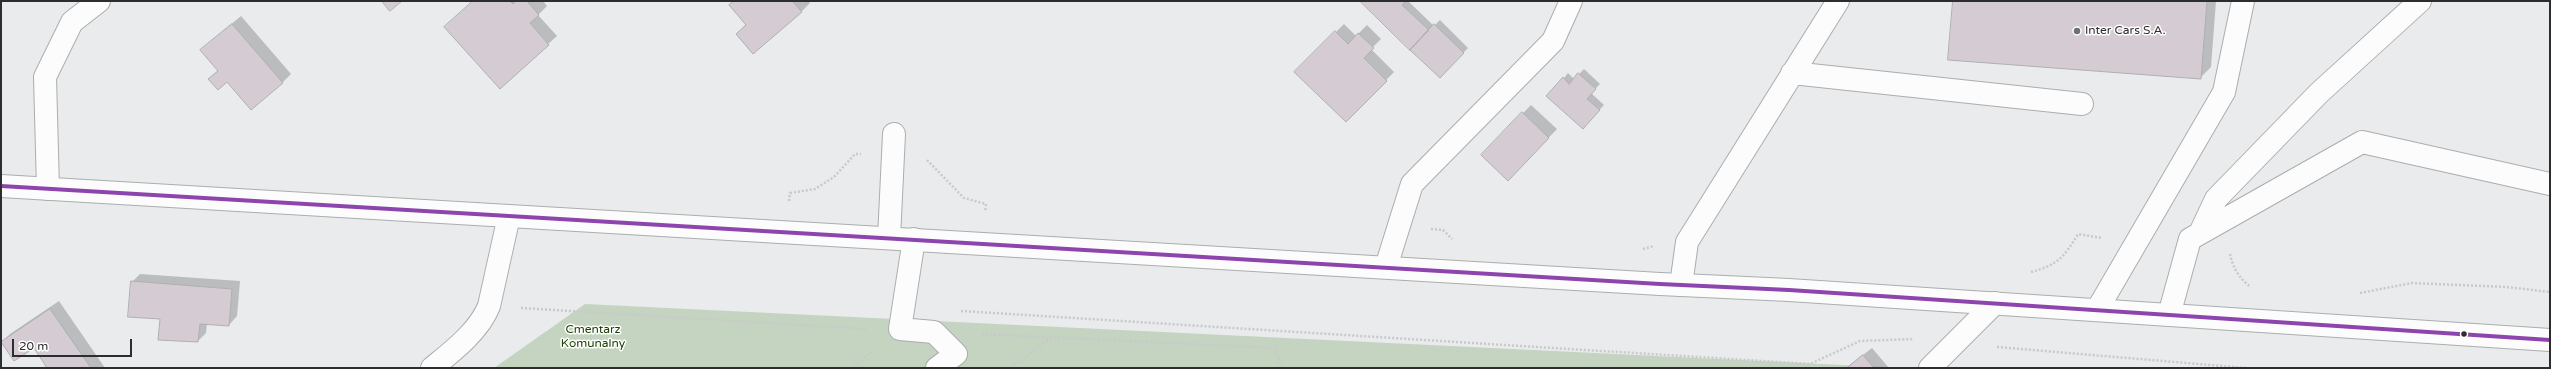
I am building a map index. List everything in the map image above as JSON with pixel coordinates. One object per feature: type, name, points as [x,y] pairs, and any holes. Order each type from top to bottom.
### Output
[{"type":"main road","points":[[48,189],[45,77],[72,22],[99,1]]},
{"type":"main road","points":[[1386,268],[1412,184],[1553,41],[1571,1]]},
{"type":"main road","points":[[1681,285],[1687,242],[1838,1]]},
{"type":"main road","points":[[2097,310],[2224,92],[2243,1]]},
{"type":"main road","points":[[2200,233],[2216,199],[2319,93],[2420,1]]},
{"type":"main road","points":[[1792,73],[2082,104]]},
{"type":"main road","points":[[889,238],[894,134]]},
{"type":"main road","points":[[2169,315],[2190,239],[2362,142],[2550,184]]},
{"type":"main road","points":[[1,186],[1995,303],[2550,340]]},
{"type":"main road","points":[[432,368],[461,343],[484,317],[489,306],[509,216]]},
{"type":"main road","points":[[914,239],[900,329],[934,332],[956,354],[938,368]]},
{"type":"main road","points":[[1930,368],[1957,343],[1995,303]]},
{"type":"path","points":[[2028,273],[2043,269],[2064,257],[2078,234],[2136,242]]},
{"type":"path","points":[[2187,250],[2229,249],[2231,261],[2240,276],[2255,289]]},
{"type":"path","points":[[2352,295],[2412,283],[2507,287],[2550,292]]},
{"type":"path","points":[[489,306],[880,330],[900,329]]},
{"type":"path","points":[[958,311],[1810,364],[1860,341],[1915,339],[2246,368]]},
{"type":"path","points":[[934,332],[1276,348],[1281,368]]},
{"type":"path","points":[[1011,368],[1050,338]]},
{"type":"green space","name":"Cmentarz Komunalny","points":[[585,304],[1904,368],[494,368]]},
{"type":"building","points":[[382,1],[402,1],[390,11]]},
{"type":"building","points":[[473,1],[510,1],[513,4],[516,1],[527,1],[539,15],[530,23],[549,45],[500,89],[444,27]]},
{"type":"building","points":[[734,1],[792,1],[802,12],[753,54],[736,34],[746,25],[729,5]]},
{"type":"building","points":[[1360,1],[1406,1],[1402,5],[1429,30],[1410,50]]},
{"type":"building","name":"Inter Cars S.A.","points":[[1953,1],[2207,1],[2201,79],[1948,60]]},
{"type":"building","points":[[232,24],[283,83],[251,110],[227,82],[218,90],[208,79],[218,71],[200,50]]},
{"type":"building","points":[[1434,24],[1464,53],[1440,78],[1410,50]]},
{"type":"building","points":[[1335,31],[1348,44],[1358,33],[1374,48],[1364,58],[1387,81],[1346,122],[1294,72]]},
{"type":"building","points":[[1578,73],[1596,89],[1587,99],[1600,110],[1583,129],[1546,96],[1563,77],[1569,84]]},
{"type":"building","points":[[1522,112],[1549,138],[1508,181],[1481,155]]},
{"type":"building","points":[[131,281],[232,289],[229,326],[200,324],[198,342],[158,340],[160,319],[128,317]]},
{"type":"building","points":[[50,309],[91,368],[47,368],[34,348],[14,361],[1,342]]},
{"type":"building","points":[[1863,355],[1874,368],[1847,368]]},
{"type":"transit line","points":[[1,186],[1660,284],[1789,290],[2550,340]]},
{"type":"place","name":"Inter Cars S.A.","points":[[2077,31]]}]
